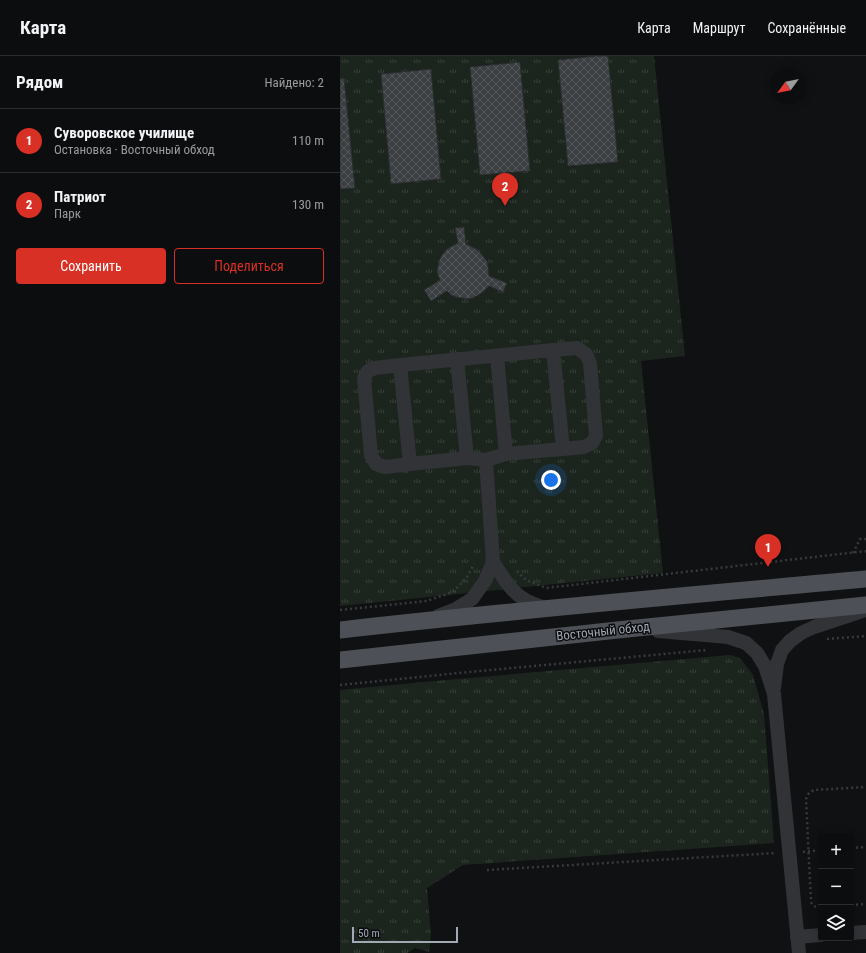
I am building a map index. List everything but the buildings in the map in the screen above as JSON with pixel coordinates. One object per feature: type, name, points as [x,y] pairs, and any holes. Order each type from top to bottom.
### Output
[{"type":"main road","points":[[340,630],[545,608],[866,578]]},
{"type":"main road","name":"Восточный обход","points":[[340,660],[866,605]]},
{"type":"lane","points":[[577,348],[586,354],[590,363],[596,436],[592,443],[584,447],[506,454],[486,460],[467,458],[385,467],[376,464],[371,455],[364,386],[364,378],[368,371],[375,368],[400,365],[553,350],[577,348]]},
{"type":"lane","points":[[553,350],[563,449]]},
{"type":"lane","points":[[497,356],[506,454]]},
{"type":"lane","points":[[458,359],[467,458]]},
{"type":"lane","points":[[400,365],[410,464]]},
{"type":"lane","points":[[426,620],[456,609],[472,599],[484,582],[493,562],[486,460]]},
{"type":"lane","points":[[493,562],[514,591],[523,599],[545,608]]},
{"type":"lane","points":[[799,953],[774,694],[777,664],[782,650],[790,640],[801,633],[866,610]]},
{"type":"lane","points":[[628,629],[728,637],[746,643],[757,653],[765,666],[774,694]]},
{"type":"lane","points":[[854,933],[866,932]]},
{"type":"lane","points":[[797,937],[818,935]]},
{"type":"path","points":[[853,553],[860,540],[866,539]]},
{"type":"path","points":[[516,570],[526,580],[546,588],[866,552]]},
{"type":"path","points":[[340,610],[427,601],[453,592],[467,577],[474,564]]},
{"type":"path","points":[[824,639],[866,636]]},
{"type":"path","points":[[340,685],[710,650]]},
{"type":"path","points":[[818,907],[813,905],[811,902],[806,799],[809,793],[814,790],[866,787]]},
{"type":"path","points":[[854,848],[866,847]]},
{"type":"path","points":[[487,870],[818,850]]},
{"type":"path","points":[[854,905],[866,904]]},
{"type":"green space","points":[[340,56],[654,56],[685,356],[641,361],[663,573],[340,606]]},
{"type":"green space","points":[[730,655],[740,658],[753,675],[764,714],[774,843],[463,865],[427,888],[431,935],[429,952],[415,948],[407,953],[340,953],[340,690]]},
{"type":"place","name":"Патриот","points":[[505,206]]},
{"type":"place","name":"Суворовское училище","points":[[768,567]]}]
